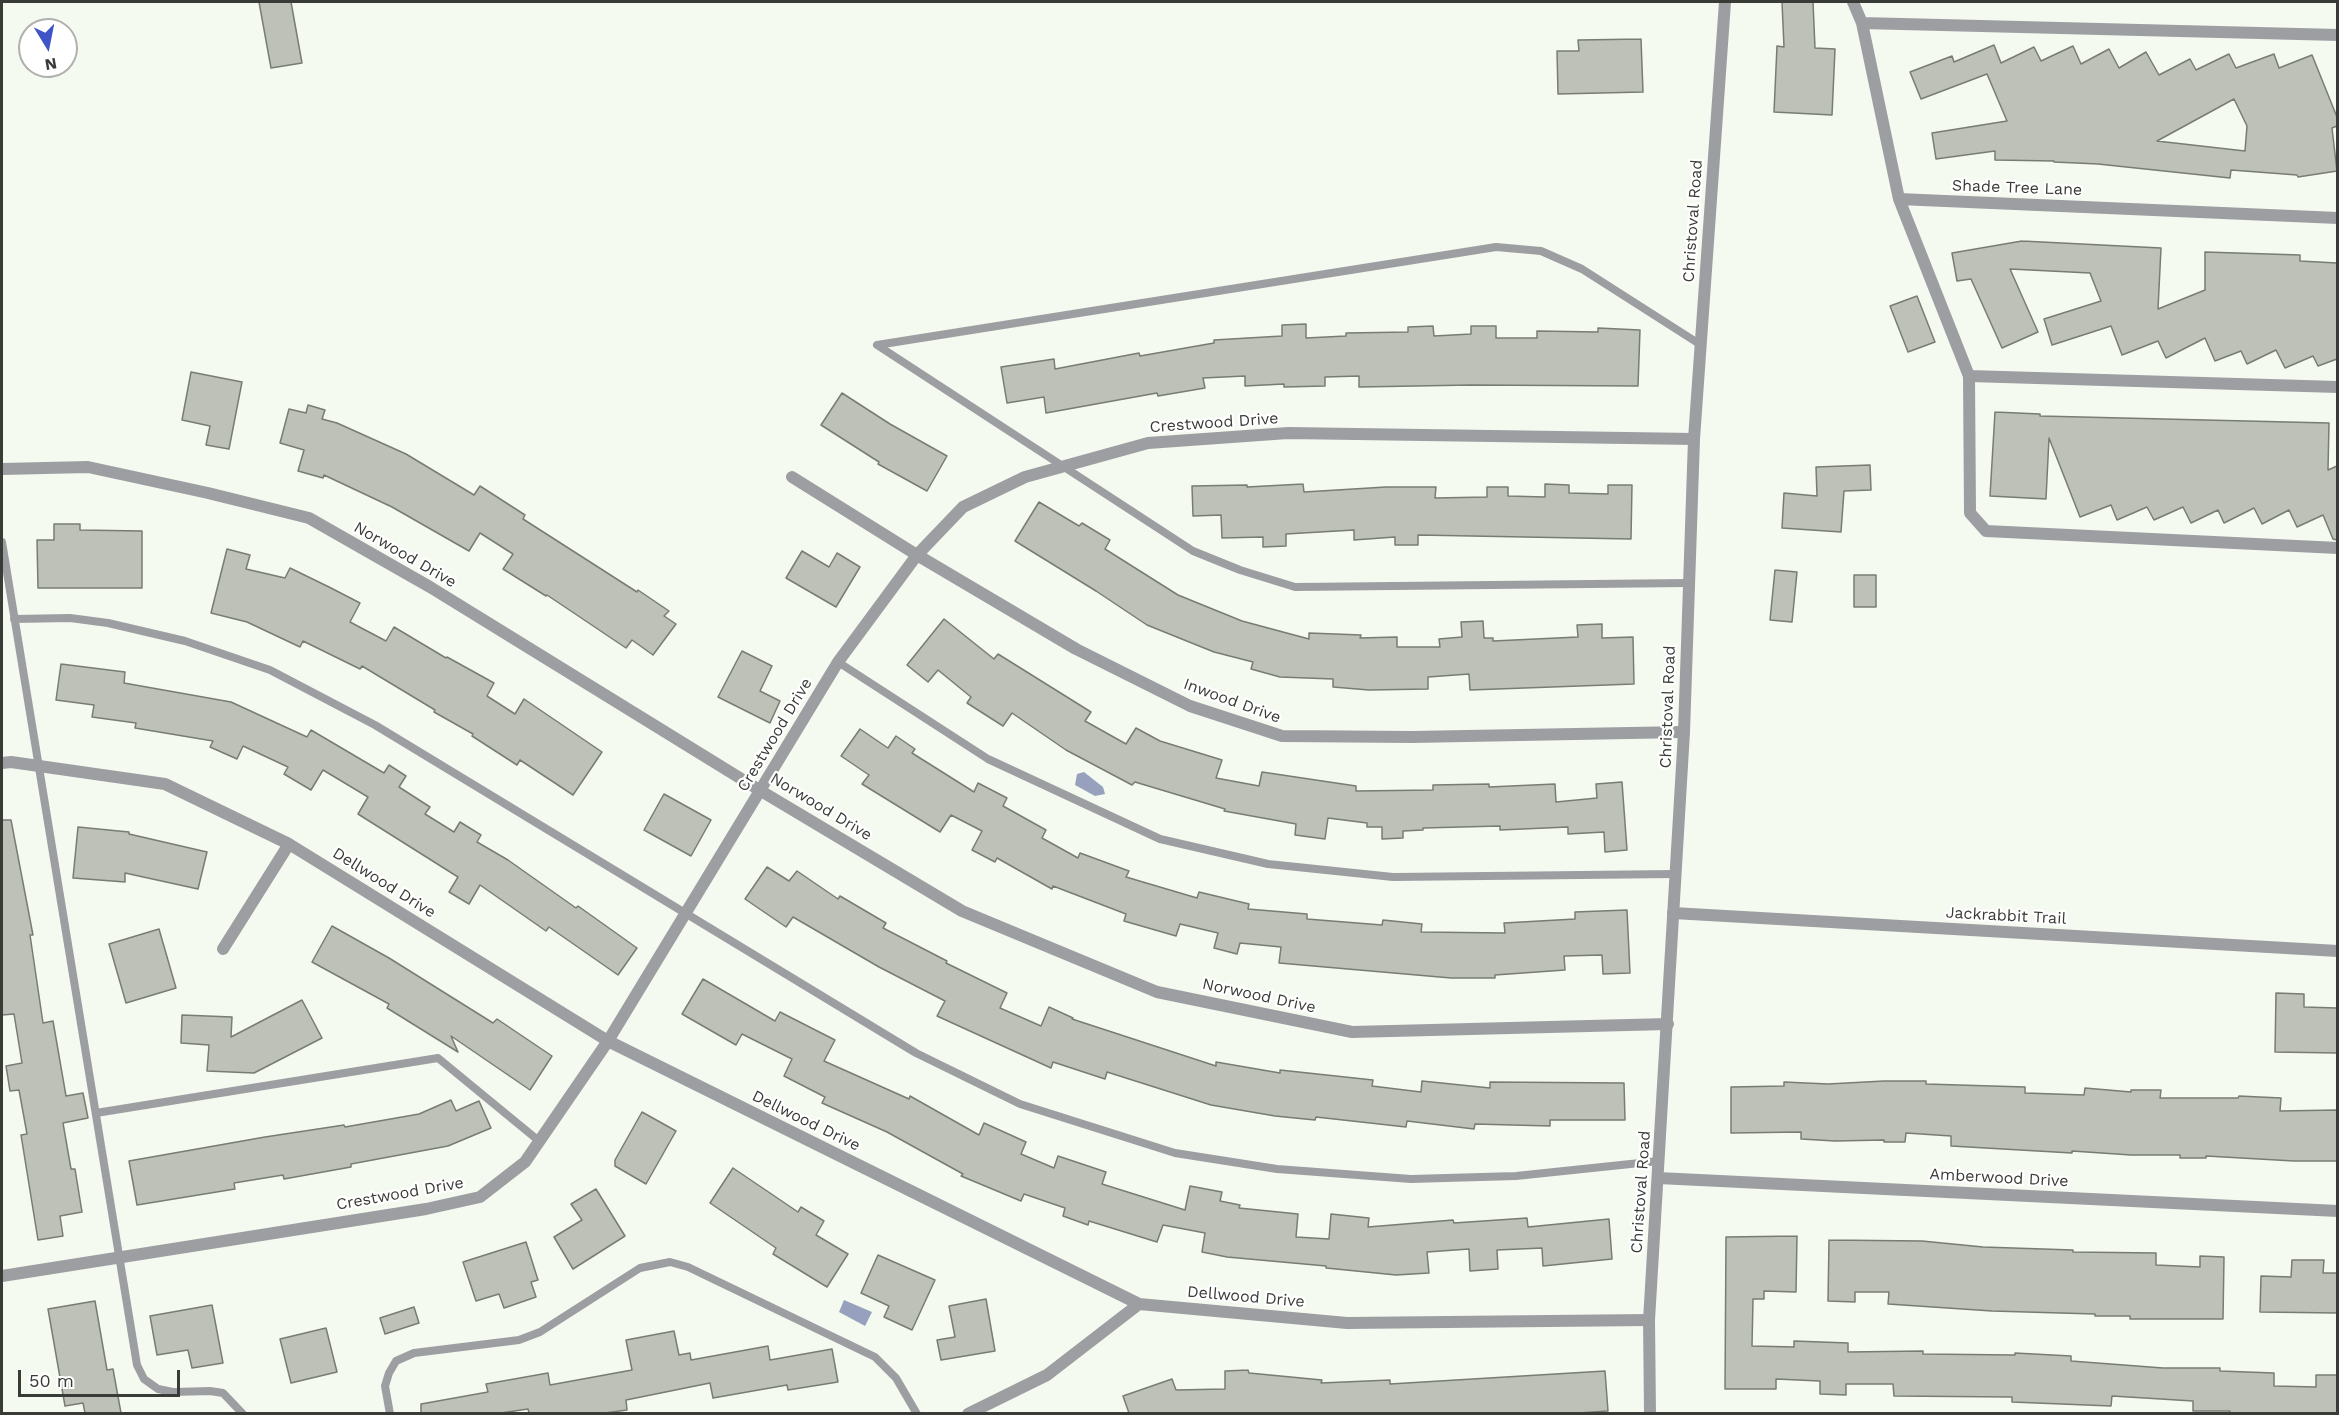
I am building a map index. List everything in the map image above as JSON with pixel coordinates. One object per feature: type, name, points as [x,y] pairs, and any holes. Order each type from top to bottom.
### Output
[{"type":"street","name":"Christoval Road","points":[[1650,1413],[1649,1320],[1684,732],[1694,439],[1725,2]]},
{"type":"street","points":[[1853,2],[1862,23],[1899,199],[1969,376],[1970,513],[1986,531],[2337,548]]},
{"type":"street","points":[[1862,23],[2337,35]]},
{"type":"street","name":"Shade Tree Lane","points":[[1899,199],[2337,218]]},
{"type":"street","points":[[1969,376],[2337,387]]},
{"type":"street","name":"Crestwood Drive","points":[[2,1276],[426,1209],[480,1197],[525,1162],[608,1041],[838,662],[917,555],[963,507],[1024,477],[1148,443],[1288,433],[1694,439]]},
{"type":"street","name":"Norwood Drive","points":[[2,469],[88,466],[309,518],[430,587],[761,791],[962,911],[1157,992],[1352,1032],[1668,1024]]},
{"type":"street","name":"Inwood Drive","points":[[792,477],[917,555],[1076,649],[1190,706],[1282,736],[1412,737],[1684,732]]},
{"type":"street","name":"Dellwood Drive","points":[[2,763],[10,762],[165,784],[289,844],[608,1041],[1139,1304],[1347,1323],[1649,1320]]},
{"type":"street","points":[[223,949],[289,844]]},
{"type":"street","name":"Jackrabbit Trail","points":[[1673,913],[2337,951]]},
{"type":"street","name":"Amberwood Drive","points":[[1658,1178],[2337,1211]]},
{"type":"street","points":[[968,1413],[1047,1375],[1139,1304]]},
{"type":"lane","points":[[1689,583],[1295,587],[1240,570],[1193,551],[877,345],[1496,247],[1541,251],[1582,269],[1701,345]]},
{"type":"lane","points":[[2,542],[137,1365],[144,1379],[158,1389],[172,1392],[210,1390],[223,1393],[243,1413]]},
{"type":"lane","points":[[14,619],[70,618],[108,622],[185,641],[270,670],[375,725],[916,1053],[1020,1104],[1175,1153],[1277,1169],[1411,1179],[1516,1176],[1659,1161]]},
{"type":"lane","points":[[838,662],[987,759],[1160,839],[1268,864],[1393,877],[1676,874]]},
{"type":"lane","points":[[96,1113],[438,1058],[539,1141]]},
{"type":"lane","points":[[390,1413],[385,1386],[388,1373],[396,1361],[414,1353],[519,1340],[540,1332],[640,1268],[670,1262],[688,1267],[875,1357],[896,1378],[917,1413]]},
{"type":"water","points":[[1084,772],[1103,787],[1105,794],[1095,796],[1075,785],[1077,774]]},
{"type":"water","points":[[844,1300],[872,1312],[865,1326],[839,1312]]},
{"type":"building","points":[[259,2],[291,2],[302,63],[271,68]]},
{"type":"building","points":[[1782,2],[1813,2],[1815,48],[1835,49],[1832,115],[1774,112],[1777,46],[1784,47]]},
{"type":"building","points":[[1641,39],[1643,92],[1558,94],[1557,51],[1579,51],[1578,40]]},
{"type":"building","points":[[1994,45],[2001,63],[2034,47],[2041,61],[2073,46],[2081,64],[2109,49],[2119,68],[2146,52],[2159,75],[2190,59],[2196,70],[2229,54],[2236,68],[2274,54],[2279,68],[2312,55],[2337,117],[2337,126],[2332,128],[2337,171],[2298,177],[2297,175],[2231,170],[2230,178],[2098,164],[1995,160],[1995,151],[1936,159],[1932,133],[2007,121],[1987,74],[1921,99],[1910,72],[1952,56],[1954,62]],"holes":[[[2234,99],[2247,126],[2245,151],[2157,141]]]},
{"type":"building","points":[[2022,241],[2161,248],[2158,309],[2205,290],[2205,252],[2300,255],[2300,261],[2337,263],[2337,359],[2318,366],[2313,356],[2285,368],[2276,350],[2247,364],[2241,351],[2215,361],[2205,338],[2166,358],[2158,341],[2122,355],[2111,326],[2052,345],[2044,319],[2101,301],[2090,273],[2010,269],[2038,332],[2002,348],[1971,279],[1957,281],[1952,253]]},
{"type":"building","points":[[1917,296],[1935,342],[1908,352],[1890,306]]},
{"type":"building","points":[[1306,324],[1306,338],[1346,336],[1346,333],[1408,332],[1408,327],[1433,326],[1434,336],[1471,334],[1471,326],[1496,326],[1496,338],[1537,338],[1537,331],[1598,332],[1598,328],[1640,330],[1638,386],[1359,387],[1359,376],[1325,377],[1325,386],[1284,387],[1284,384],[1245,386],[1245,376],[1203,378],[1205,388],[1158,396],[1157,393],[1046,413],[1044,397],[1007,403],[1001,367],[1054,359],[1055,369],[1139,353],[1140,356],[1214,343],[1214,340],[1282,336],[1282,325]]},
{"type":"building","points":[[191,372],[242,382],[229,449],[206,445],[210,426],[182,420]]},
{"type":"building","points":[[842,393],[890,424],[947,456],[927,491],[878,464],[879,462],[821,425]]},
{"type":"building","points":[[308,405],[325,410],[322,419],[337,423],[406,454],[474,495],[480,486],[525,515],[523,519],[669,611],[664,616],[676,624],[653,655],[632,640],[626,648],[547,595],[503,569],[513,554],[480,533],[469,551],[392,507],[324,475],[323,478],[298,471],[304,450],[280,443],[289,409],[306,413]]},
{"type":"building","points":[[1995,412],[2040,414],[2040,416],[2329,423],[2328,470],[2337,466],[2337,540],[2333,539],[2323,515],[2297,527],[2289,510],[2262,524],[2254,508],[2224,523],[2218,510],[2191,523],[2183,507],[2154,520],[2147,507],[2117,520],[2111,505],[2080,517],[2049,438],[2046,499],[1990,496]]},
{"type":"building","points":[[1870,465],[1871,490],[1844,491],[1841,532],[1782,528],[1784,493],[1817,496],[1816,467]]},
{"type":"building","points":[[1303,484],[1304,492],[1386,487],[1436,487],[1435,498],[1487,497],[1487,487],[1508,487],[1508,496],[1545,497],[1545,484],[1569,485],[1569,493],[1608,494],[1608,485],[1632,485],[1631,539],[1418,535],[1418,545],[1395,545],[1395,537],[1354,540],[1354,530],[1286,534],[1286,546],[1263,547],[1263,537],[1222,538],[1221,515],[1193,516],[1192,486],[1247,485],[1247,487]]},
{"type":"building","points":[[1039,502],[1079,526],[1082,523],[1110,540],[1105,549],[1178,595],[1242,621],[1309,639],[1309,633],[1361,635],[1360,638],[1397,637],[1397,647],[1440,647],[1439,639],[1462,637],[1461,622],[1483,621],[1484,638],[1493,638],[1493,641],[1578,637],[1577,625],[1602,624],[1602,638],[1633,637],[1634,684],[1470,690],[1469,674],[1428,677],[1428,689],[1369,690],[1333,687],[1333,679],[1280,677],[1251,669],[1253,662],[1214,652],[1147,625],[1015,541]]},
{"type":"building","points":[[54,524],[80,524],[80,530],[142,531],[142,588],[38,588],[37,540],[54,540]]},
{"type":"building","points":[[227,549],[250,555],[246,569],[285,578],[290,568],[360,603],[350,622],[386,641],[394,627],[494,683],[487,696],[515,714],[524,699],[602,752],[573,795],[520,760],[517,765],[472,736],[473,734],[362,666],[360,669],[303,641],[300,647],[247,622],[211,613]]},
{"type":"building","points":[[802,551],[829,567],[837,553],[860,567],[836,607],[786,578]]},
{"type":"building","points":[[1775,570],[1797,572],[1792,622],[1770,620]]},
{"type":"building","points":[[1854,575],[1876,575],[1876,607],[1854,607]]},
{"type":"building","points":[[944,619],[994,659],[998,654],[1091,712],[1085,721],[1126,744],[1136,728],[1160,741],[1222,760],[1216,778],[1259,786],[1262,772],[1356,786],[1356,791],[1433,790],[1433,785],[1489,784],[1489,787],[1555,784],[1556,802],[1597,798],[1596,784],[1622,782],[1627,850],[1605,852],[1604,832],[1568,834],[1568,827],[1500,830],[1500,826],[1423,828],[1423,830],[1403,831],[1403,838],[1382,839],[1382,827],[1367,827],[1367,823],[1328,818],[1325,839],[1295,835],[1296,824],[1224,811],[1225,809],[1135,782],[1132,785],[1066,750],[1012,713],[1003,726],[967,703],[971,697],[938,670],[928,682],[907,665]]},
{"type":"building","points":[[742,651],[772,666],[760,691],[780,701],[770,723],[718,697]]},
{"type":"building","points":[[61,664],[125,672],[124,683],[231,702],[307,737],[311,730],[384,773],[389,765],[406,776],[399,787],[430,807],[425,814],[454,832],[460,822],[481,835],[477,842],[508,860],[576,908],[578,906],[637,948],[618,975],[549,927],[546,931],[480,885],[469,904],[449,892],[458,877],[358,814],[368,797],[323,770],[311,790],[284,774],[288,767],[243,746],[237,759],[210,747],[213,741],[135,728],[136,723],[92,717],[94,705],[56,700]]},
{"type":"building","points":[[860,729],[888,748],[896,736],[915,749],[912,753],[974,792],[978,783],[1007,798],[1003,806],[1046,830],[1042,838],[1078,858],[1080,853],[1129,871],[1126,877],[1197,898],[1199,892],[1249,904],[1248,909],[1307,914],[1307,919],[1382,925],[1383,920],[1422,924],[1421,932],[1505,933],[1504,923],[1575,919],[1575,912],[1627,910],[1630,973],[1603,974],[1602,955],[1564,956],[1565,970],[1495,975],[1495,978],[1451,978],[1279,963],[1281,947],[1240,943],[1237,954],[1214,948],[1218,933],[1180,924],[1176,936],[1124,921],[1126,914],[1053,886],[1052,889],[997,858],[995,862],[972,850],[982,831],[951,815],[940,832],[862,784],[869,775],[841,756]]},
{"type":"building","points":[[664,794],[711,820],[691,856],[644,830]]},
{"type":"building","points":[[2,820],[11,820],[33,935],[30,935],[43,1023],[53,1021],[66,1096],[83,1093],[88,1118],[63,1123],[71,1169],[75,1169],[82,1212],[60,1216],[63,1236],[38,1240],[21,1135],[27,1134],[19,1090],[10,1091],[6,1066],[22,1063],[14,1014],[2,1015]]},
{"type":"building","points":[[78,827],[129,832],[129,834],[207,852],[198,889],[125,873],[125,882],[73,878]]},
{"type":"building","points":[[767,867],[789,881],[797,871],[838,899],[840,896],[886,923],[883,928],[1007,993],[1000,1008],[1041,1026],[1049,1007],[1072,1019],[1216,1066],[1216,1062],[1280,1073],[1280,1070],[1373,1080],[1372,1086],[1421,1092],[1422,1081],[1490,1088],[1490,1082],[1624,1083],[1625,1120],[1550,1120],[1550,1126],[1475,1124],[1474,1129],[1407,1121],[1406,1127],[1316,1117],[1315,1120],[1211,1105],[1107,1072],[1105,1079],[1053,1062],[1051,1068],[937,1016],[945,1001],[879,967],[793,917],[786,927],[745,899]]},
{"type":"building","points":[[332,926],[389,958],[493,1023],[497,1019],[552,1056],[530,1090],[451,1036],[458,1052],[387,1008],[389,1004],[312,962]]},
{"type":"building","points":[[159,929],[176,988],[126,1003],[109,944]]},
{"type":"building","points":[[703,979],[775,1021],[780,1012],[835,1040],[824,1061],[909,1099],[910,1096],[979,1135],[984,1123],[1026,1142],[1021,1154],[1054,1168],[1058,1156],[1106,1172],[1102,1184],[1185,1210],[1190,1186],[1222,1192],[1220,1201],[1240,1205],[1239,1208],[1298,1214],[1296,1237],[1329,1239],[1331,1214],[1369,1218],[1368,1227],[1453,1220],[1454,1223],[1527,1218],[1528,1227],[1609,1219],[1612,1259],[1543,1266],[1542,1248],[1497,1250],[1498,1269],[1470,1271],[1469,1249],[1427,1252],[1429,1273],[1396,1275],[1227,1257],[1202,1252],[1205,1233],[1163,1225],[1157,1242],[1089,1221],[1088,1225],[1063,1216],[1065,1208],[1024,1194],[1021,1201],[961,1176],[963,1174],[887,1132],[822,1103],[825,1097],[784,1076],[792,1059],[742,1034],[736,1045],[682,1014]]},
{"type":"building","points":[[2276,993],[2304,994],[2304,1007],[2337,1008],[2337,1053],[2275,1052]]},
{"type":"building","points":[[302,1000],[322,1038],[254,1073],[207,1071],[209,1045],[181,1043],[182,1015],[232,1017],[231,1037]]},
{"type":"building","points":[[1884,1081],[2025,1087],[2025,1093],[2084,1095],[2085,1088],[2131,1092],[2131,1090],[2161,1090],[2160,1098],[2238,1098],[2239,1096],[2281,1098],[2280,1111],[2337,1110],[2337,1161],[2206,1156],[2206,1158],[2180,1158],[2180,1155],[2131,1155],[2072,1151],[2072,1153],[1951,1146],[1951,1136],[1906,1133],[1905,1142],[1884,1142],[1884,1140],[1801,1139],[1801,1132],[1731,1133],[1731,1087],[1784,1086],[1784,1082],[1828,1084]]},
{"type":"building","points":[[451,1100],[456,1111],[479,1101],[491,1128],[448,1146],[284,1179],[283,1175],[234,1183],[235,1189],[137,1205],[129,1161],[265,1137],[344,1125],[345,1127],[419,1114]]},
{"type":"building","points":[[642,1112],[676,1131],[646,1184],[615,1166],[615,1160]]},
{"type":"building","points":[[733,1168],[798,1212],[801,1207],[824,1221],[816,1235],[848,1254],[827,1287],[773,1254],[776,1248],[710,1203]]},
{"type":"building","points":[[596,1189],[625,1236],[573,1269],[554,1237],[582,1220],[571,1204]]},
{"type":"building","points":[[1797,1236],[1796,1292],[1764,1291],[1764,1299],[1753,1299],[1752,1346],[1794,1347],[1794,1341],[1848,1343],[1848,1352],[1923,1351],[1923,1354],[2015,1355],[2015,1353],[2071,1356],[2071,1361],[2163,1368],[2220,1368],[2220,1371],[2274,1373],[2274,1386],[2316,1387],[2316,1375],[2337,1375],[2337,1413],[2193,1411],[2193,1401],[2112,1396],[2111,1406],[2012,1402],[2012,1397],[1894,1396],[1893,1384],[1846,1384],[1846,1395],[1820,1394],[1820,1381],[1776,1379],[1776,1389],[1725,1389],[1726,1237]]},
{"type":"building","points":[[1829,1240],[1922,1241],[1983,1247],[2073,1250],[2073,1252],[2156,1253],[2156,1265],[2200,1267],[2200,1256],[2224,1257],[2223,1319],[2130,1319],[2130,1316],[1992,1311],[1888,1304],[1889,1292],[1855,1292],[1855,1302],[1828,1301]]},
{"type":"building","points":[[526,1242],[538,1280],[531,1282],[536,1297],[504,1308],[499,1294],[476,1301],[463,1262]]},
{"type":"building","points":[[878,1255],[935,1280],[912,1330],[884,1317],[889,1306],[861,1293]]},
{"type":"building","points":[[2292,1260],[2324,1260],[2323,1273],[2337,1273],[2337,1313],[2260,1312],[2261,1276],[2291,1277]]},
{"type":"building","points":[[986,1299],[995,1351],[941,1360],[937,1340],[955,1337],[949,1306]]},
{"type":"building","points":[[95,1301],[107,1370],[113,1369],[121,1413],[85,1413],[83,1403],[65,1406],[48,1309]]},
{"type":"building","points":[[212,1305],[223,1363],[192,1368],[188,1350],[157,1355],[150,1316]]},
{"type":"building","points":[[414,1307],[419,1323],[385,1334],[380,1318]]},
{"type":"building","points":[[326,1328],[337,1372],[291,1383],[280,1339]]},
{"type":"building","points":[[674,1331],[679,1355],[690,1353],[691,1360],[768,1346],[770,1360],[832,1349],[838,1382],[788,1390],[787,1385],[713,1398],[710,1383],[626,1400],[627,1410],[605,1413],[529,1413],[528,1409],[501,1413],[421,1413],[421,1404],[488,1392],[486,1384],[548,1373],[550,1385],[632,1370],[626,1340]]},
{"type":"building","points":[[1248,1370],[1249,1373],[1322,1380],[1321,1383],[1390,1380],[1390,1384],[1605,1371],[1608,1411],[1578,1413],[1129,1413],[1123,1396],[1172,1379],[1176,1390],[1225,1389],[1225,1371]]}]
